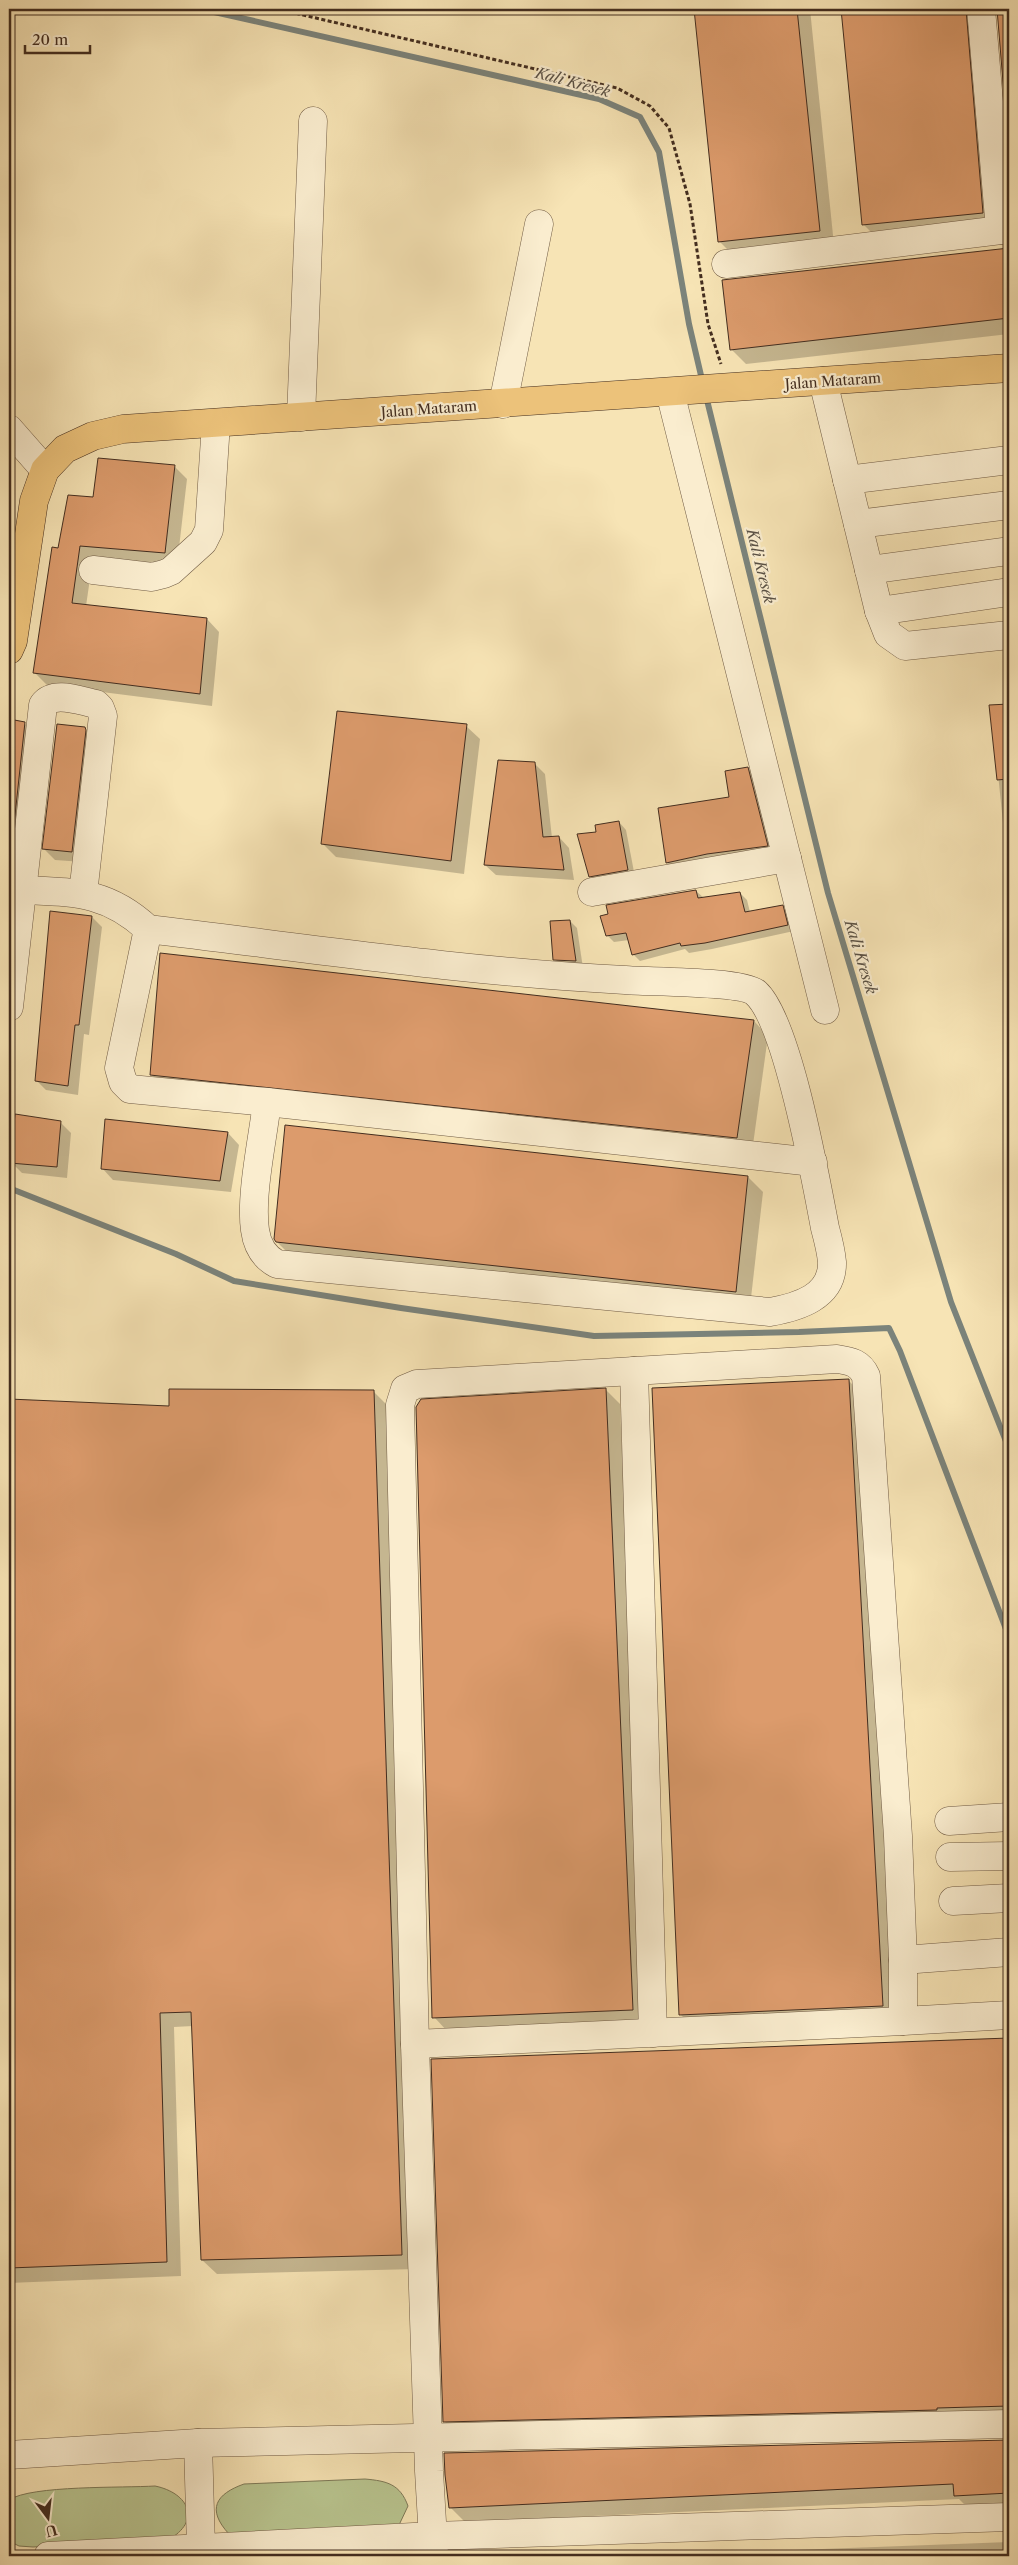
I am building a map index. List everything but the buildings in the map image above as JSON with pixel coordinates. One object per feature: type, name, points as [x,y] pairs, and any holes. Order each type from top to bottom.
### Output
[{"type":"main road","name":"Jalan Mataram","points":[[9,650],[13,641],[34,501],[45,470],[65,449],[93,436],[124,429],[1009,368]]},
{"type":"street","points":[[726,264],[1005,230],[981,9]]},
{"type":"street","points":[[300,417],[313,121]]},
{"type":"street","points":[[503,404],[539,224]]},
{"type":"street","points":[[823,382],[879,611],[888,634],[905,646],[1009,635]]},
{"type":"street","points":[[674,392],[825,1010]]},
{"type":"street","points":[[93,570],[152,577],[164,574],[171,571],[203,542],[209,530],[216,423]]},
{"type":"street","points":[[9,428],[45,470]]},
{"type":"street","points":[[847,480],[1009,460]]},
{"type":"street","points":[[858,524],[1009,505]]},
{"type":"street","points":[[869,570],[1009,551]]},
{"type":"street","points":[[879,611],[1009,592]]},
{"type":"street","points":[[9,1007],[15,889],[43,705],[47,699],[56,697],[96,704],[103,716],[83,894]]},
{"type":"street","points":[[592,892],[787,858]]},
{"type":"street","points":[[15,889],[83,894],[121,907],[148,929],[557,977],[715,985],[753,990],[763,1000],[782,1042],[813,1162],[832,1263],[829,1283],[816,1297],[795,1308],[770,1312],[277,1264],[267,1258],[261,1249],[255,1231],[254,1207],[267,1102]]},
{"type":"street","points":[[148,929],[120,1068],[123,1082],[130,1089],[140,1092],[267,1102],[813,1162]]},
{"type":"street","points":[[434,2546],[428,2470],[429,2439],[415,2044],[400,1404],[405,1389],[417,1384],[837,1359],[857,1364],[866,1376],[898,1836],[903,1960],[903,2021]]},
{"type":"street","points":[[634,1371],[653,2033]]},
{"type":"street","points":[[949,1821],[1009,1817]]},
{"type":"street","points":[[950,1857],[1009,1856]]},
{"type":"street","points":[[953,1902],[1009,1898]]},
{"type":"street","points":[[903,1960],[1009,1952]]},
{"type":"street","points":[[415,2044],[1009,2015]]},
{"type":"street","points":[[9,2455],[198,2443],[1009,2424]]},
{"type":"street","points":[[198,2443],[201,2547]]},
{"type":"street","points":[[48,2556],[201,2547],[434,2546],[1009,2517]]},
{"type":"path","points":[[277,9],[617,88],[650,106],[669,128],[688,194],[708,324],[725,389]]},
{"type":"green space","points":[[365,2479],[392,2485],[401,2493],[408,2506],[399,2525],[229,2534],[222,2525],[216,2510],[217,2503],[221,2498],[234,2488],[244,2484]]},
{"type":"green space","points":[[155,2486],[176,2495],[187,2508],[188,2516],[185,2525],[179,2533],[168,2540],[33,2547],[19,2546],[9,2541],[9,2500],[20,2495],[79,2488]]},
{"type":"waterway","name":"Kali Kresek","points":[[201,9],[599,99],[640,117],[659,152],[689,324],[703,384]]},
{"type":"waterway","name":"Kali Kresek","points":[[706,396],[828,893],[951,1302],[1009,1449]]},
{"type":"waterway","points":[[9,1188],[176,1254],[234,1281],[401,1308],[594,1336],[799,1332],[889,1328],[900,1351],[1009,1637]]}]
